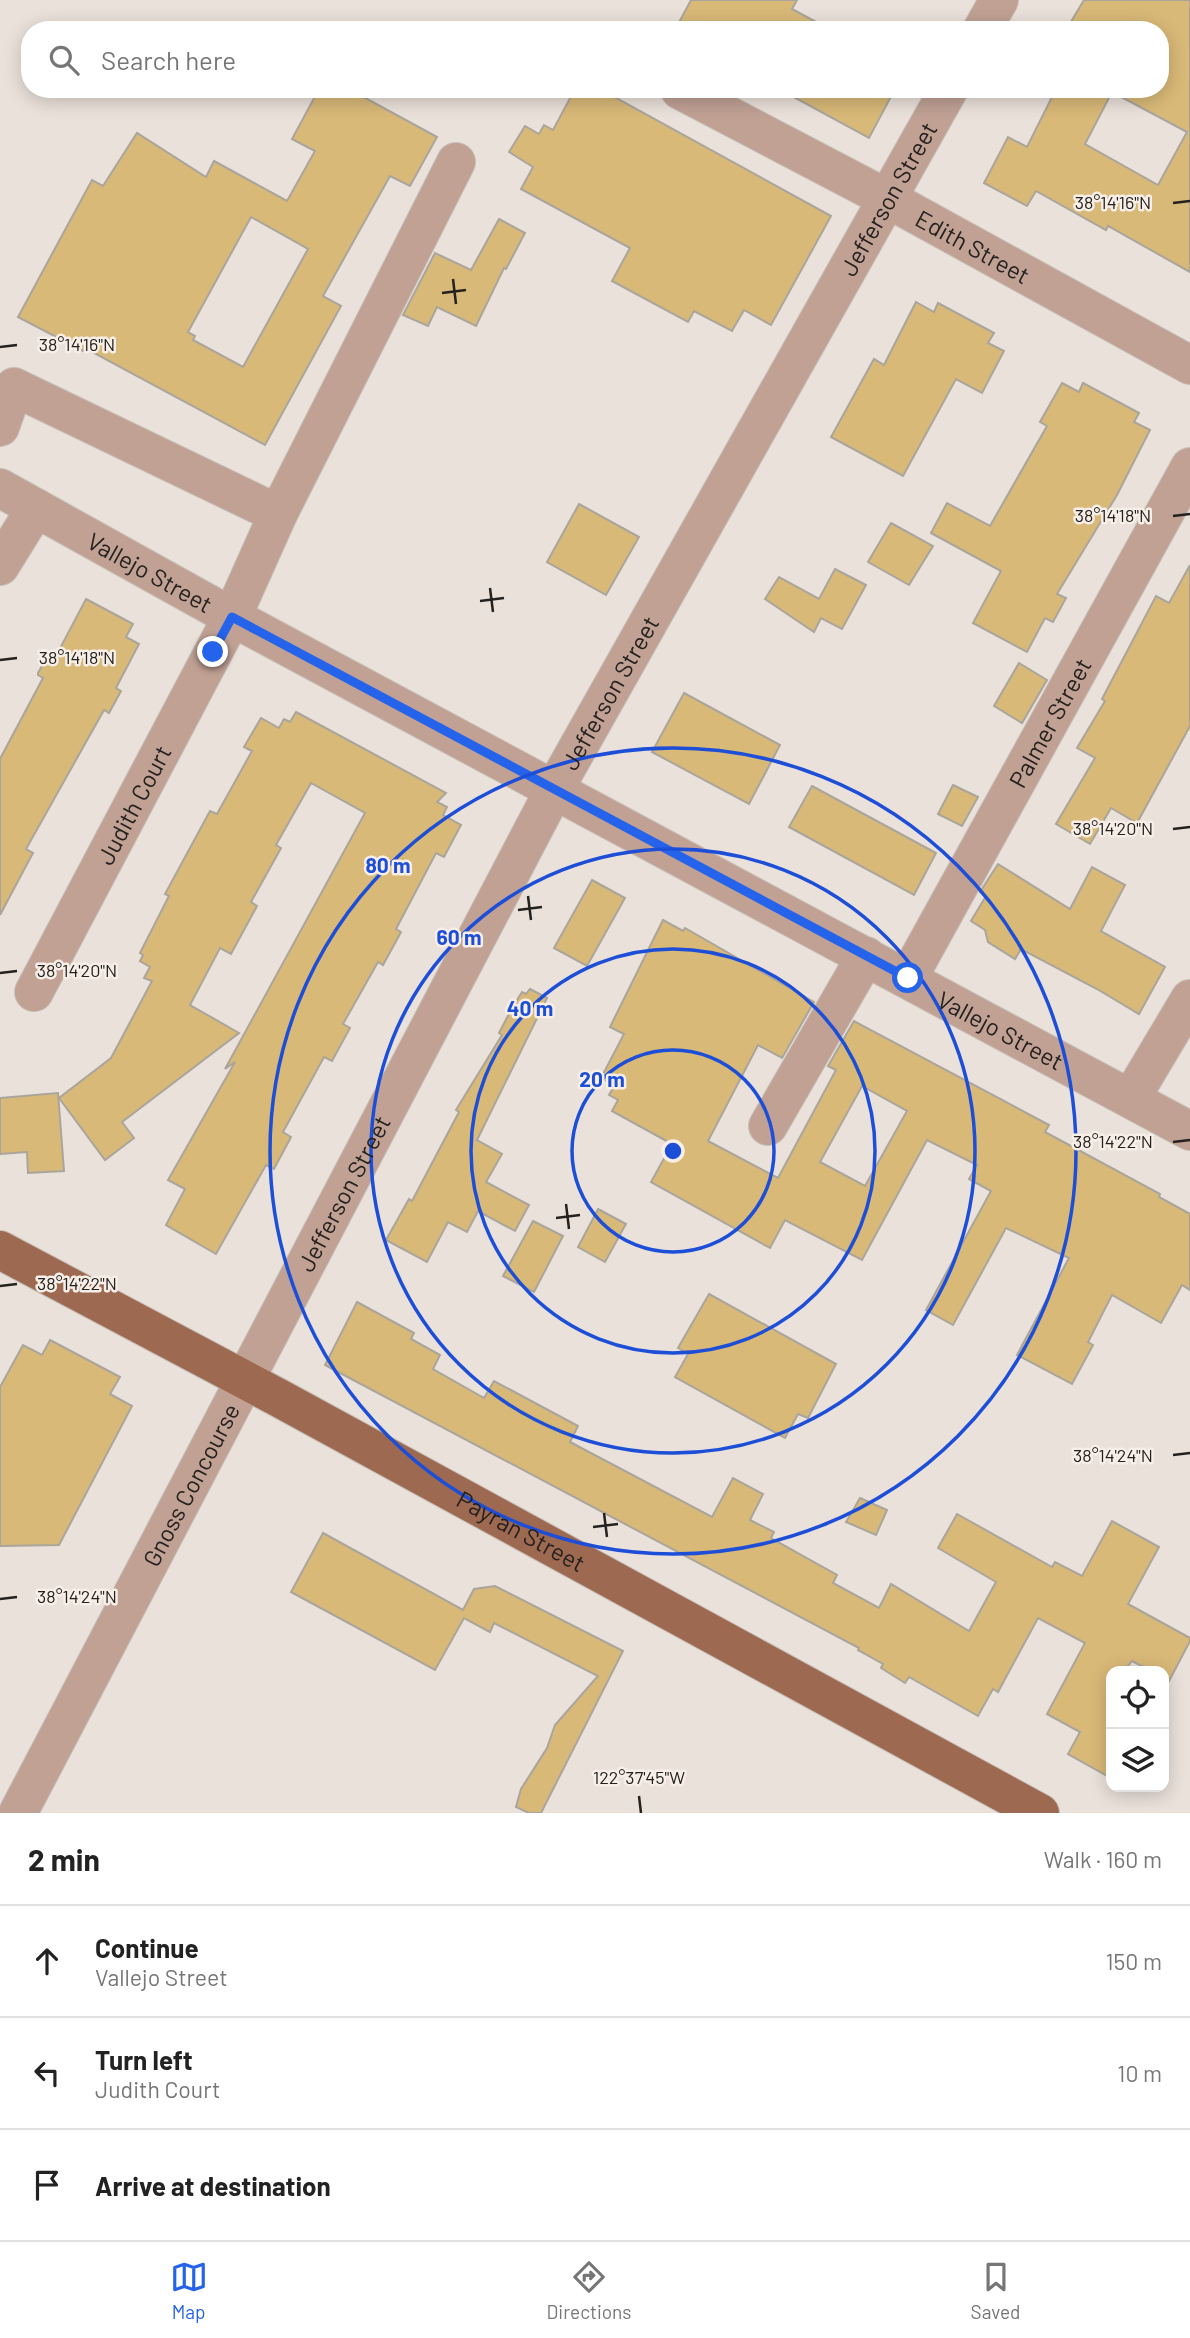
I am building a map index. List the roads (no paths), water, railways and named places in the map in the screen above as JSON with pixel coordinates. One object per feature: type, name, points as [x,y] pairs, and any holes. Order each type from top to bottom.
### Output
[{"type":"main road","name":"Payran Street","points":[[0,1250],[244,1378],[1040,1813]]},
{"type":"street","points":[[987,21],[999,0]]},
{"type":"street","name":"Edith Street","points":[[695,98],[888,199],[1190,365]]},
{"type":"street","name":"Jefferson Street","points":[[244,1378],[554,790],[944,98]]},
{"type":"street","name":"Judith Court","points":[[34,992],[232,617],[278,514],[456,162]]},
{"type":"street","points":[[0,427],[14,387],[278,514]]},
{"type":"street","name":"Palmer Street","points":[[908,978],[1190,467]]},
{"type":"street","name":"Vallejo Street","points":[[0,488],[232,617],[1190,1130]]},
{"type":"street","points":[[0,566],[36,508]]},
{"type":"street","points":[[768,1126],[866,956]]},
{"type":"street","points":[[1131,1098],[1190,999]]},
{"type":"street","name":"Gnoss Concourse","points":[[18,1813],[244,1378]]}]
